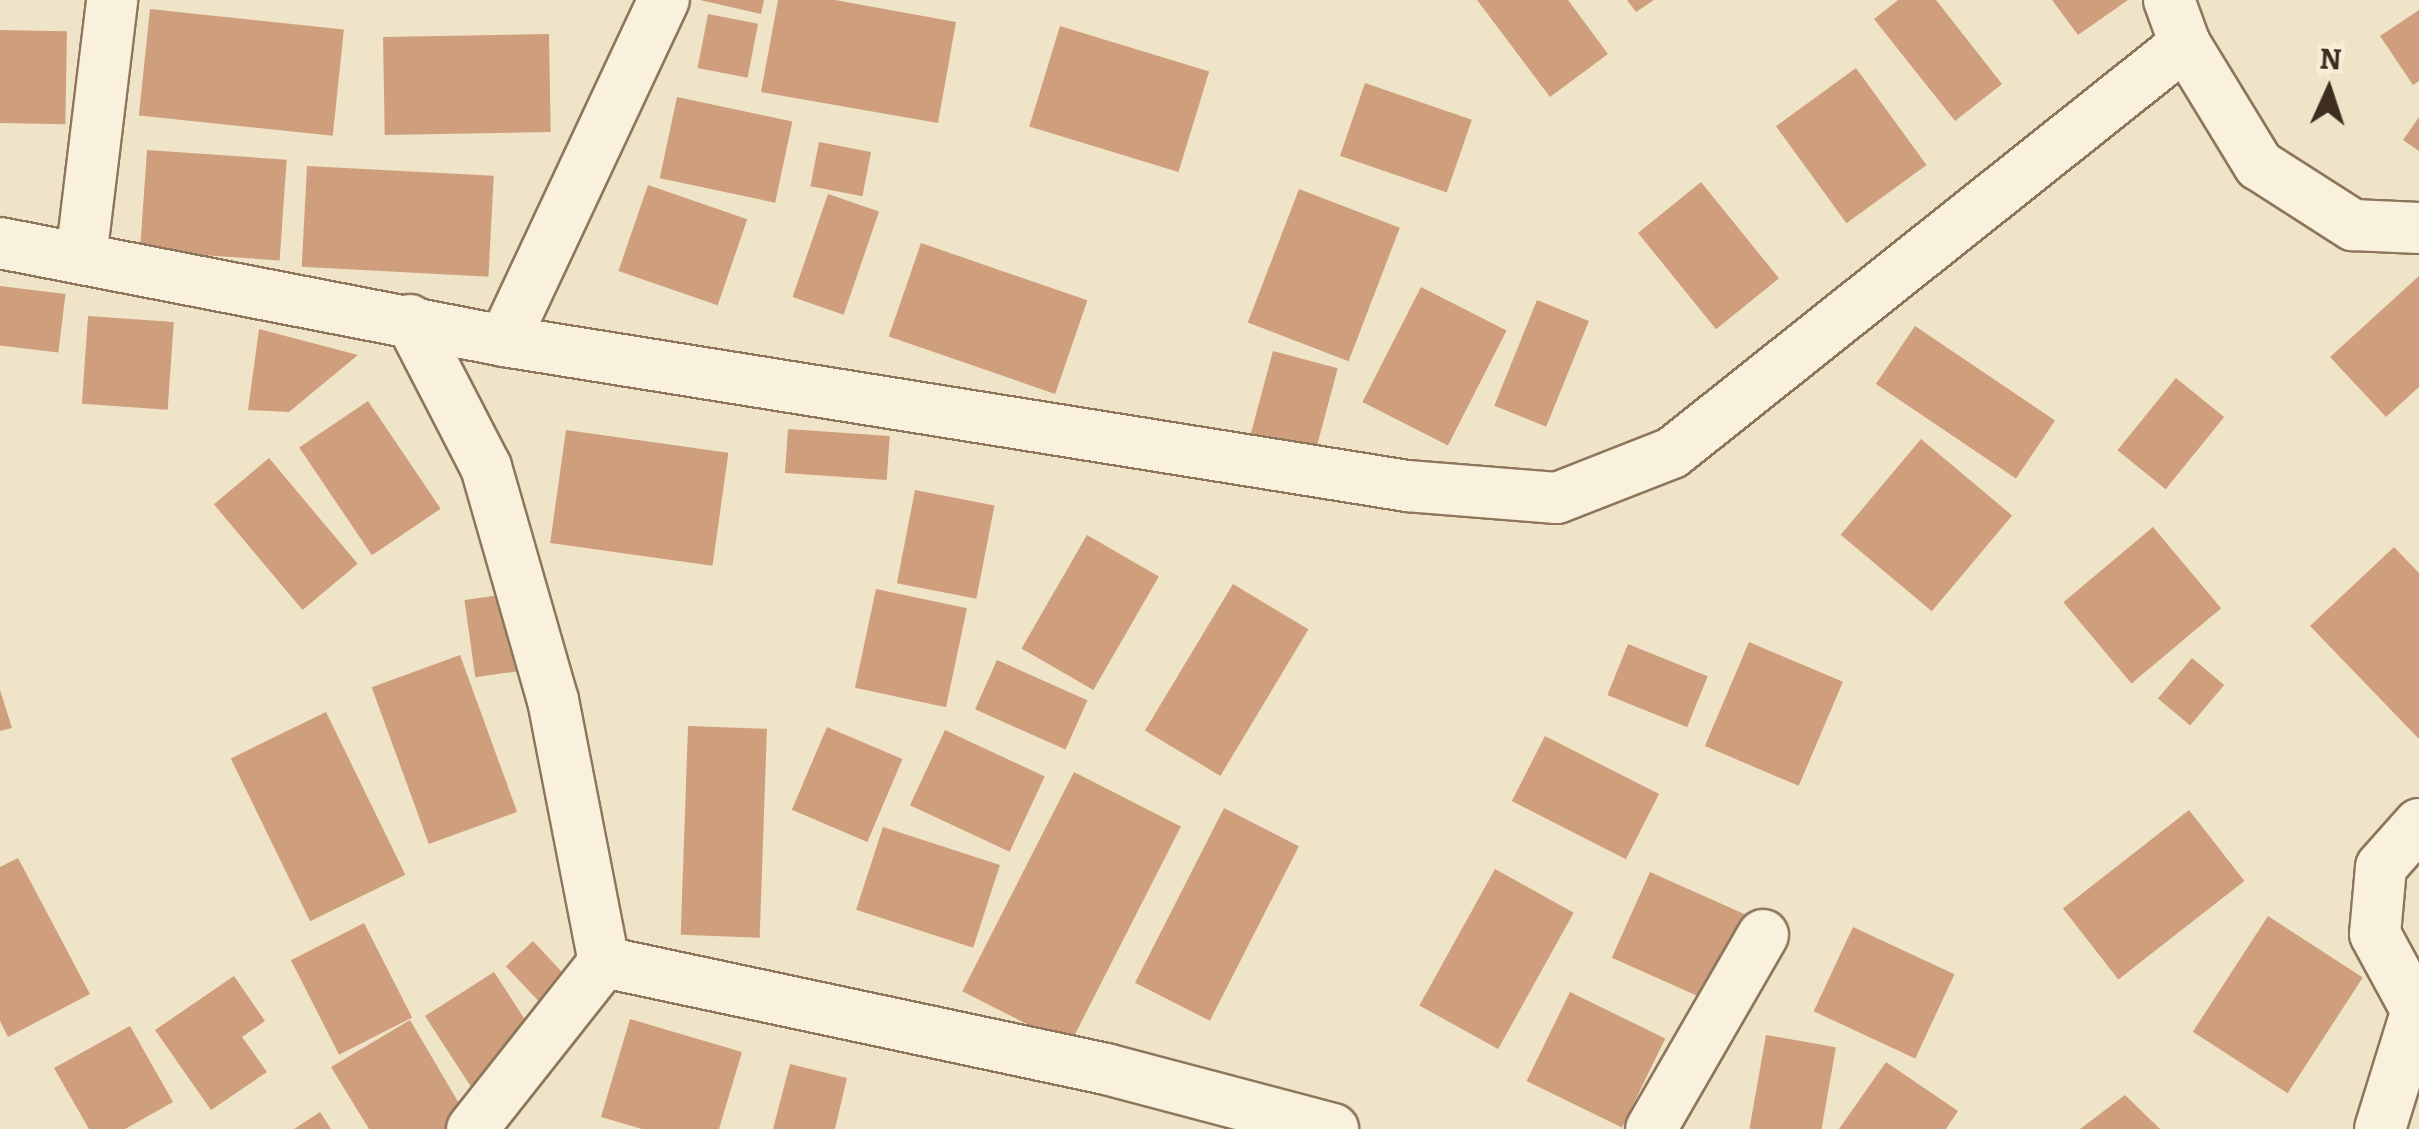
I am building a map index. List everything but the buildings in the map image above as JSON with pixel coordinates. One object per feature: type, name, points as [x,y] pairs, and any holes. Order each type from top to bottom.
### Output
[{"type":"street","points":[[81,258],[112,0]]},
{"type":"street","points":[[504,342],[664,0]]},
{"type":"street","points":[[0,243],[410,320],[504,342],[1407,486],[1557,498],[1672,453],[2177,22],[2258,165],[2353,226],[2419,228]]},
{"type":"street","points":[[410,320],[486,468],[553,700],[604,962],[472,1129]]},
{"type":"street","points":[[2380,1129],[2417,1014],[2376,934],[2381,867],[2419,824]]},
{"type":"street","points":[[1652,1129],[1762,935]]},
{"type":"street","points":[[604,962],[1106,1069],[1333,1129]]}]
